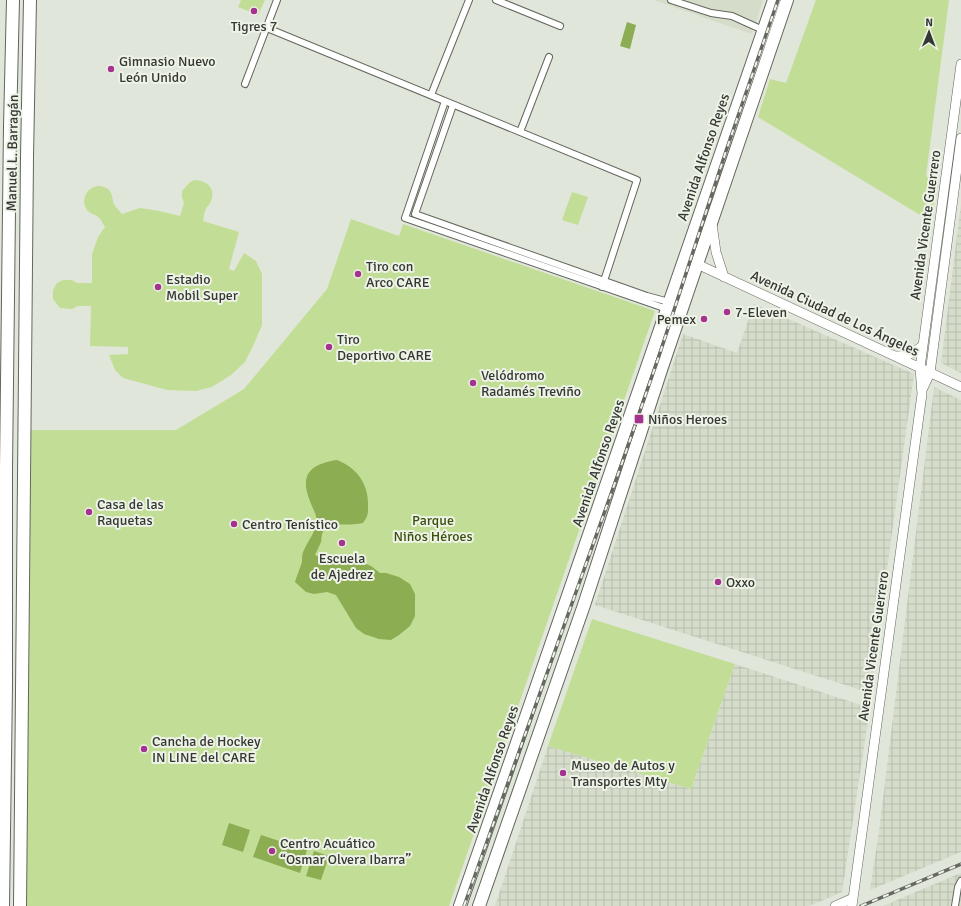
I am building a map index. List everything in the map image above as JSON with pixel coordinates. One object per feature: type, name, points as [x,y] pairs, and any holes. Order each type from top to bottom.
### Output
[{"type":"highway","name":"Manuel L. Barragán","points":[[3,906],[6,684],[6,468],[13,0]]},
{"type":"highway","points":[[23,0],[25,24],[29,38]]},
{"type":"highway","name":"Manuel L. Barragán","points":[[20,906],[30,0]]},
{"type":"highway","name":"Avenida Alfonso Reyes","points":[[460,906],[774,0]]},
{"type":"highway","name":"Avenida Alfonso Reyes","points":[[479,906],[584,605],[697,264],[787,0]]},
{"type":"highway","points":[[676,283],[703,249]]},
{"type":"highway","points":[[591,529],[615,509]]},
{"type":"highway","points":[[453,906],[492,797],[503,785]]},
{"type":"highway","points":[[487,906],[510,836],[511,829],[509,822]]},
{"type":"main road","name":"Avenida Vicente Guerrero","points":[[852,902],[922,390],[920,368],[961,64]]},
{"type":"main road","name":"Avenida Vicente Guerrero","points":[[922,390],[930,373],[961,138]]},
{"type":"main road","points":[[712,223],[716,252],[724,277]]},
{"type":"main road","name":"Avenida Ciudad de Los Ángeles","points":[[697,264],[961,387]]},
{"type":"main road","points":[[892,356],[907,356],[914,353],[923,344]]},
{"type":"main road","points":[[835,906],[852,902]]},
{"type":"street","points":[[245,84],[277,0]]},
{"type":"street","points":[[431,95],[469,0]]},
{"type":"street","points":[[496,0],[560,26]]},
{"type":"street","points":[[671,0],[711,13],[732,16],[763,30]]},
{"type":"street","points":[[267,28],[637,180],[602,288]]},
{"type":"street","points":[[520,132],[549,57]]},
{"type":"street","points":[[445,101],[405,218],[556,268],[604,281],[668,305]]},
{"type":"street","points":[[453,104],[415,214],[556,268],[602,288],[668,305]]},
{"type":"street","points":[[955,906],[960,884]]},
{"type":"shaded area","points":[[654,0],[763,0],[751,34]]},
{"type":"shaded area","points":[[627,22],[636,25],[630,49],[620,46]]},
{"type":"shaded area","points":[[961,204],[961,373],[941,363]]},
{"type":"shaded area","points":[[754,304],[914,374],[870,693],[595,605],[683,334],[737,353]]},
{"type":"shaded area","points":[[934,387],[961,400],[961,852],[870,890],[879,831]]},
{"type":"shaded area","points":[[337,460],[355,471],[363,482],[366,488],[368,513],[363,523],[326,526],[315,555],[320,557],[327,554],[335,560],[357,560],[371,566],[380,573],[386,573],[399,577],[410,584],[415,594],[415,616],[410,626],[391,640],[379,639],[364,634],[356,628],[336,595],[327,592],[314,594],[306,592],[295,582],[302,562],[303,553],[316,525],[316,515],[307,492],[307,477],[314,468],[320,464]]},
{"type":"shaded area","points":[[735,664],[870,708],[842,892],[809,906],[495,906],[548,746],[691,789]]},
{"type":"shaded area","points":[[229,823],[250,830],[243,852],[222,845]]},
{"type":"shaded area","points":[[261,835],[307,850],[300,873],[253,857]]},
{"type":"shaded area","points":[[314,851],[329,856],[321,880],[306,876]]},
{"type":"shaded area","points":[[961,873],[961,906],[883,906],[951,877]]},
{"type":"green space","name":"Tigres 7","points":[[241,0],[265,0],[258,15],[238,7]]},
{"type":"green space","points":[[816,0],[949,0],[926,176],[938,186],[930,221],[758,117],[770,79],[786,83]]},
{"type":"green space","name":"Estadio Mobil Super","points":[[195,180],[207,184],[212,192],[211,201],[205,210],[203,221],[239,232],[229,269],[234,271],[244,253],[256,261],[262,274],[262,325],[245,362],[231,375],[212,387],[196,391],[167,390],[123,378],[115,370],[109,355],[128,354],[128,347],[90,346],[91,306],[78,306],[72,309],[60,308],[53,299],[53,290],[57,283],[63,280],[72,280],[77,283],[92,283],[92,254],[98,237],[105,227],[101,220],[88,211],[84,205],[84,199],[89,190],[98,186],[109,190],[114,204],[122,214],[140,208],[180,216],[184,203],[182,191],[190,182]]},
{"type":"green space","points":[[572,192],[588,197],[578,225],[562,220]]},
{"type":"green space","name":"Parque Niños Héroes","points":[[351,219],[399,236],[403,224],[655,311],[449,906],[25,906],[31,430],[176,430],[244,389],[327,289]]},
{"type":"green space","points":[[592,619],[735,664],[691,789],[548,746]]},
{"type":"railway","points":[[464,906],[621,466],[778,0]]},
{"type":"railway","points":[[861,906],[961,864]]},
{"type":"place","name":"Tigres 7","points":[[254,11]]},
{"type":"place","name":"Gimnasio Nuevo León Unido","points":[[111,69]]},
{"type":"place","name":"Tiro con Arco CARE","points":[[358,274]]},
{"type":"place","name":"Estadio Mobil Super","points":[[158,287]]},
{"type":"place","name":"7-Eleven","points":[[727,312]]},
{"type":"place","name":"Pemex","points":[[704,319]]},
{"type":"place","name":"Tiro Deportivo CARE","points":[[329,347]]},
{"type":"place","name":"Velódromo Radamés Treviño","points":[[473,383]]},
{"type":"place","name":"Niños Heroes","points":[[639,419]]},
{"type":"place","name":"Casa de las Raquetas","points":[[89,512]]},
{"type":"place","name":"Centro Tenístico","points":[[234,524]]},
{"type":"place","name":"Escuela de Ajedrez","points":[[342,543]]},
{"type":"place","name":"Oxxo","points":[[718,582]]},
{"type":"place","name":"Cancha de Hockey IN LINE del CARE","points":[[144,749]]},
{"type":"place","name":"Museo de Autos y Transportes Mty","points":[[563,773]]},
{"type":"place","name":"Centro Acuático “Osmar Olvera Ibarra”","points":[[272,851]]}]
